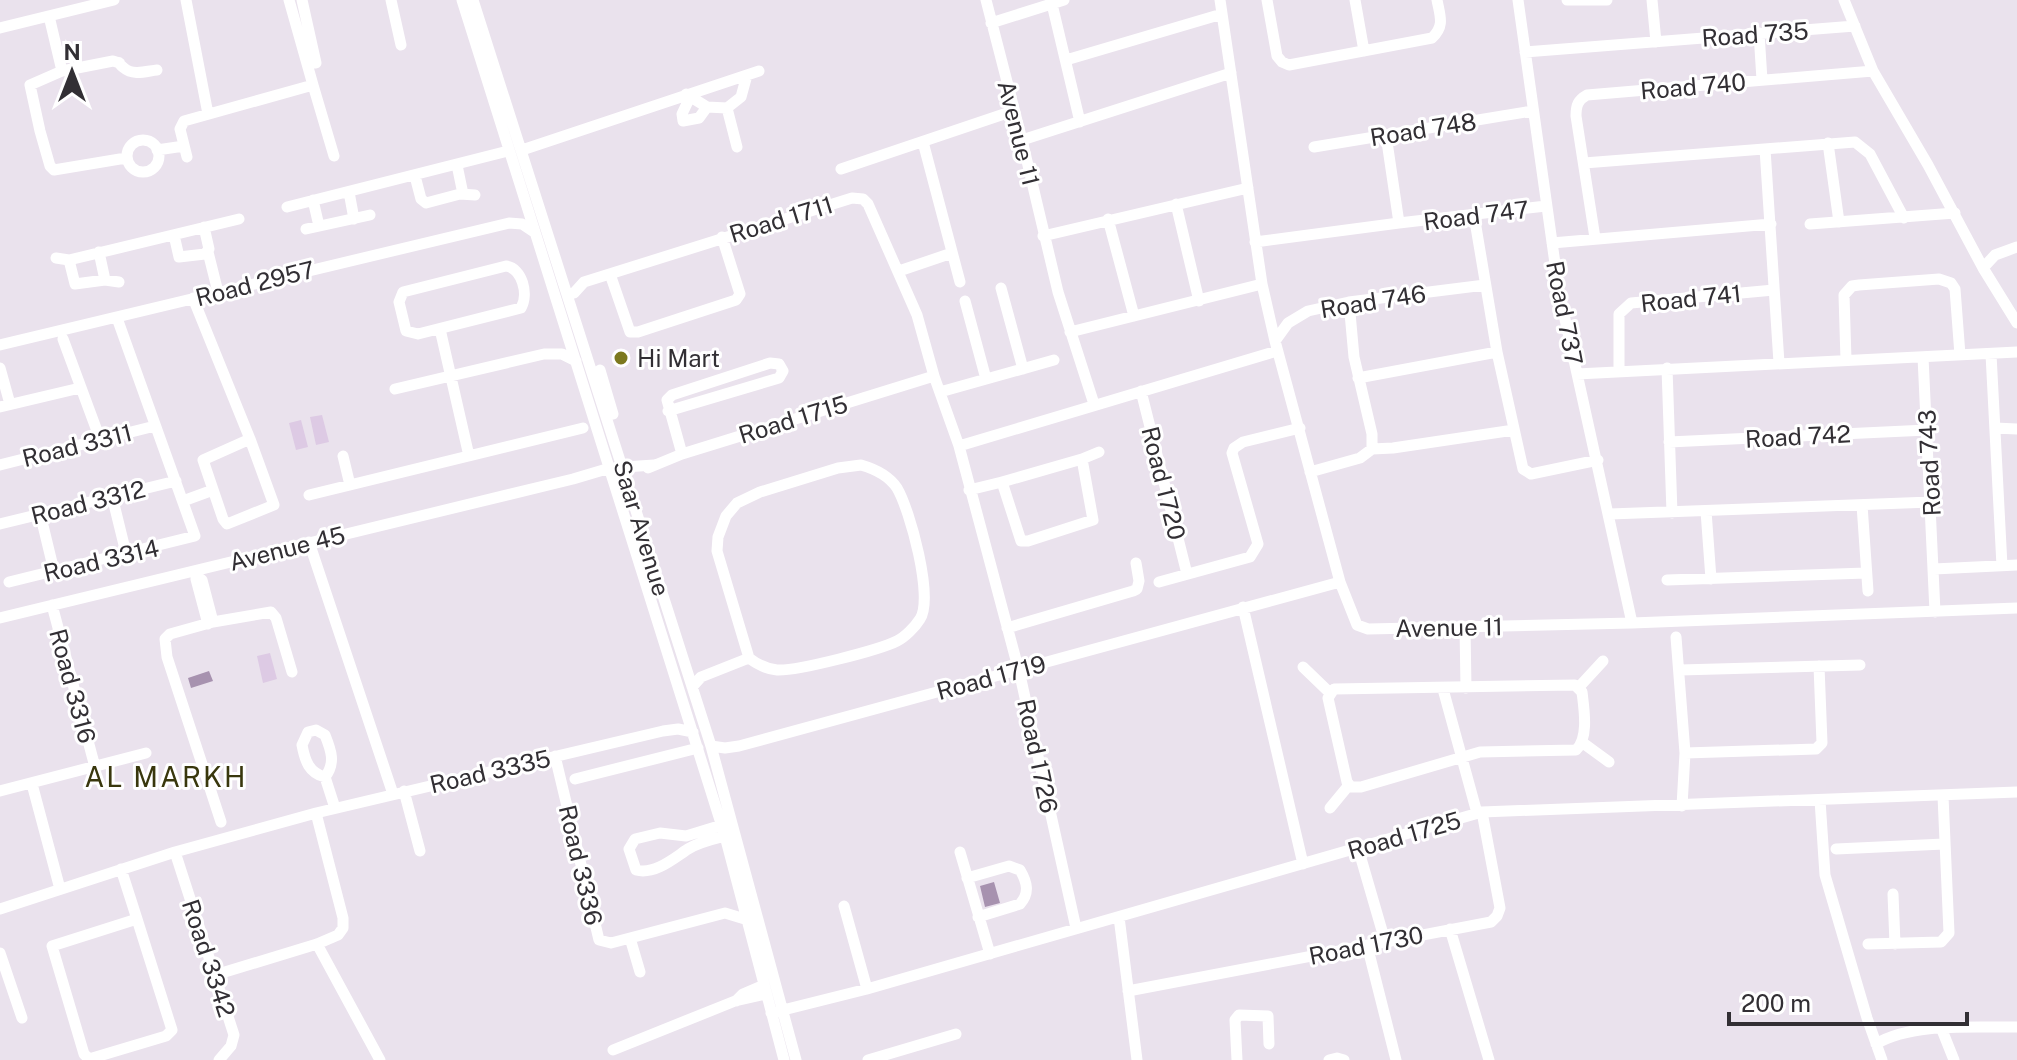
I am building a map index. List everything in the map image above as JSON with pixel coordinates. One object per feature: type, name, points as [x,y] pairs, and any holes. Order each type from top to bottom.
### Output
[{"type":"street","points":[[0,28],[114,0]]},
{"type":"street","points":[[186,0],[208,114]]},
{"type":"street","points":[[289,0],[334,156]]},
{"type":"street","points":[[302,0],[316,63]]},
{"type":"street","points":[[391,0],[401,45]]},
{"type":"street","name":"Saar Avenue","points":[[462,0],[576,361],[711,746],[777,1015],[784,1060]]},
{"type":"street","name":"Saar Avenue","points":[[473,0],[614,439],[617,471],[724,831],[765,990],[796,1060]]},
{"type":"street","name":"Avenue 11","points":[[986,0],[1043,236],[1094,404]]},
{"type":"street","name":"Avenue 11","points":[[1220,0],[1255,242],[1276,346],[1340,582],[1353,620],[1362,628],[1632,623],[2017,608]]},
{"type":"street","points":[[1267,0],[1277,56],[1289,65],[1432,38],[1442,23],[1437,0]]},
{"type":"street","points":[[1355,0],[1364,51]]},
{"type":"street","name":"Road 737","points":[[1518,0],[1552,243],[1577,374],[1632,623]]},
{"type":"street","points":[[1571,1],[1607,0]]},
{"type":"street","points":[[1652,0],[1656,42]]},
{"type":"street","points":[[1844,0],[1873,71],[2017,323]]},
{"type":"street","points":[[991,23],[1058,2],[1066,60],[1080,122]]},
{"type":"street","points":[[1066,60],[1222,14]]},
{"type":"street","points":[[49,16],[62,71]]},
{"type":"street","name":"Road 735","points":[[1525,52],[1855,26]]},
{"type":"street","points":[[1759,33],[1762,80]]},
{"type":"street","points":[[126,158],[60,171],[50,166],[30,85],[62,71],[113,61],[120,63],[126,71],[135,73],[157,70]]},
{"type":"street","name":"Road 740","points":[[1595,238],[1576,106],[1580,99],[1587,95],[1873,71]]},
{"type":"street","points":[[522,150],[753,73],[741,97],[727,108],[707,107],[688,96]]},
{"type":"street","points":[[1022,140],[1231,73]]},
{"type":"street","points":[[157,150],[186,151],[181,124],[313,85]]},
{"type":"street","points":[[688,96],[683,121],[699,118],[707,107]]},
{"type":"street","points":[[727,108],[737,147]]},
{"type":"street","points":[[841,169],[1013,111]]},
{"type":"street","name":"Road 748","points":[[1314,147],[1532,111]]},
{"type":"street","name":"Road 747","points":[[1386,135],[1399,223],[1546,206]]},
{"type":"street","points":[[139,141],[152,143],[159,156],[155,166],[144,172],[133,168],[126,158],[129,149],[139,141]]},
{"type":"street","points":[[1584,163],[1849,141],[1866,149],[1904,218]]},
{"type":"street","points":[[923,142],[960,282]]},
{"type":"street","points":[[1828,143],[1839,222]]},
{"type":"street","name":"Road 741","points":[[1765,149],[1779,363]]},
{"type":"street","points":[[287,207],[508,151]]},
{"type":"street","points":[[415,176],[424,202],[469,194],[457,165]]},
{"type":"street","points":[[1043,236],[1248,188]]},
{"type":"street","points":[[349,192],[354,219]]},
{"type":"street","points":[[509,223],[519,214],[524,197]]},
{"type":"street","name":"Road 1711","points":[[584,282],[857,197],[868,204],[899,271],[917,315],[934,376],[959,446]]},
{"type":"street","points":[[313,200],[319,226]]},
{"type":"street","points":[[1176,204],[1199,301]]},
{"type":"street","points":[[1810,224],[1955,213]]},
{"type":"street","points":[[306,229],[370,215]]},
{"type":"street","points":[[1474,215],[1497,352],[1523,469],[1528,473],[1598,460]]},
{"type":"street","points":[[119,282],[105,280],[75,284],[62,259],[239,219]]},
{"type":"street","points":[[1108,219],[1134,316]]},
{"type":"street","points":[[509,223],[522,224],[536,234]]},
{"type":"street","name":"Road 2957","points":[[0,345],[509,223]]},
{"type":"street","points":[[1255,242],[1399,223]]},
{"type":"street","points":[[1552,243],[1771,224]]},
{"type":"street","points":[[204,227],[218,292]]},
{"type":"street","points":[[174,235],[180,258],[208,252]]},
{"type":"street","points":[[610,274],[630,332],[736,300],[740,294],[722,237]]},
{"type":"street","points":[[553,246],[562,256],[610,401],[614,439]]},
{"type":"street","points":[[1983,268],[1995,255],[2017,247]]},
{"type":"street","points":[[99,252],[105,280]]},
{"type":"street","points":[[899,271],[952,253]]},
{"type":"street","points":[[506,266],[516,268],[525,299],[521,308],[440,329],[413,335],[406,331],[399,302],[403,292],[506,266]]},
{"type":"street","points":[[569,277],[584,282],[574,293]]},
{"type":"street","points":[[1846,360],[1844,295],[1847,290],[1859,285],[1939,279],[1951,283],[1955,289],[1960,355]]},
{"type":"street","points":[[1070,332],[1262,284]]},
{"type":"street","name":"Road 746","points":[[1276,346],[1282,330],[1308,311],[1349,302],[1485,285]]},
{"type":"street","points":[[1001,288],[1023,369]]},
{"type":"street","name":"Road 741","points":[[1619,370],[1619,314],[1631,303],[1774,290]]},
{"type":"street","points":[[193,298],[250,439],[274,505],[269,510],[227,524],[203,460],[250,439]]},
{"type":"street","points":[[965,301],[986,379]]},
{"type":"street","points":[[1349,302],[1352,343],[1372,434],[1372,449]]},
{"type":"street","name":"Road 3311","points":[[117,318],[195,534],[192,538]]},
{"type":"street","points":[[544,354],[555,347],[565,327]]},
{"type":"street","points":[[440,329],[469,456]]},
{"type":"street","points":[[63,339],[100,439]]},
{"type":"street","points":[[959,446],[1276,346]]},
{"type":"street","points":[[1358,378],[1497,352]]},
{"type":"street","points":[[1577,374],[2017,352]]},
{"type":"street","points":[[395,389],[544,354],[562,354],[576,361]]},
{"type":"street","points":[[1991,354],[2002,566]]},
{"type":"street","name":"Road 743","points":[[1923,357],[1935,612]]},
{"type":"street","points":[[940,392],[1054,360]]},
{"type":"street","points":[[668,411],[779,378],[783,371],[779,364],[770,363],[672,395],[667,400],[668,411],[682,454]]},
{"type":"street","points":[[0,368],[5,405],[80,388]]},
{"type":"street","points":[[1667,368],[1672,513]]},
{"type":"street","name":"Road 1715","points":[[617,471],[654,465],[934,376]]},
{"type":"street","name":"Road 1720","points":[[1141,391],[1187,574]]},
{"type":"street","name":"Road 3311","points":[[0,465],[155,426]]},
{"type":"street","points":[[309,495],[583,428]]},
{"type":"street","name":"Road 1720","points":[[1159,582],[1250,557],[1256,551],[1258,544],[1232,453],[1243,442],[1300,428]]},
{"type":"street","points":[[1995,428],[2017,429]]},
{"type":"street","points":[[1310,472],[1360,458],[1372,449],[1514,430]]},
{"type":"street","name":"Road 742","points":[[1669,442],[1927,430]]},
{"type":"street","name":"Road 1726","points":[[959,446],[1019,670],[1076,928]]},
{"type":"street","points":[[969,490],[1099,452]]},
{"type":"street","points":[[343,456],[350,485]]},
{"type":"street","points":[[1002,482],[1018,539],[1028,541],[1093,520],[1082,459]]},
{"type":"street","points":[[692,687],[701,677],[749,658],[772,670],[810,666],[896,642],[920,619],[925,580],[902,500],[888,479],[861,465],[841,467],[760,492],[743,499],[730,511],[720,530],[717,551],[749,658]]},
{"type":"street","name":"Avenue 45","points":[[0,618],[196,574],[309,542],[617,471]]},
{"type":"street","name":"Road 3312","points":[[0,524],[176,481]]},
{"type":"street","points":[[183,501],[213,490]]},
{"type":"street","points":[[112,496],[126,553]]},
{"type":"street","points":[[1610,514],[1931,502]]},
{"type":"street","points":[[1862,505],[1868,591]]},
{"type":"street","points":[[1706,511],[1711,579]]},
{"type":"street","points":[[40,513],[54,571]]},
{"type":"street","name":"Road 3314","points":[[9,582],[192,538]]},
{"type":"street","points":[[309,542],[420,851]]},
{"type":"street","points":[[1007,628],[1137,589],[1136,563]]},
{"type":"street","points":[[1934,569],[2017,565]]},
{"type":"street","points":[[1667,580],[1866,573]]},
{"type":"street","points":[[196,574],[211,623]]},
{"type":"street","name":"Road 1719","points":[[717,767],[739,746],[1340,582]]},
{"type":"street","name":"Road 3316","points":[[52,605],[95,767]]},
{"type":"street","points":[[1243,607],[1303,864]]},
{"type":"street","points":[[221,822],[164,646],[165,639],[170,634],[211,623],[271,612],[276,618],[292,672]]},
{"type":"street","points":[[1465,627],[1466,688]]},
{"type":"street","points":[[1676,637],[1686,806]]},
{"type":"street","points":[[1349,785],[1328,698],[1330,693],[1340,688],[1579,687],[1603,661]]},
{"type":"street","points":[[686,668],[699,670],[736,663]]},
{"type":"street","points":[[1680,670],[1860,665]]},
{"type":"street","points":[[1685,759],[1816,749],[1822,743],[1819,666]]},
{"type":"street","points":[[1303,667],[1330,693]]},
{"type":"street","points":[[1349,785],[1361,787],[1489,750],[1576,750],[1583,743],[1583,697],[1579,687]]},
{"type":"street","name":"Road 1730","points":[[1128,991],[1491,922],[1500,908],[1480,812],[1443,689]]},
{"type":"street","points":[[663,731],[678,718],[683,701]]},
{"type":"street","name":"Road 3335","points":[[0,909],[175,852],[335,808],[663,731],[681,729],[693,732]]},
{"type":"street","points":[[1583,743],[1609,762]]},
{"type":"street","name":"Road 1719","points":[[711,746],[739,746]]},
{"type":"street","points":[[575,779],[698,748]]},
{"type":"street","name":"Road 3316","points":[[0,791],[146,753]]},
{"type":"street","name":"Road 3336","points":[[555,756],[597,936],[607,943],[725,913]]},
{"type":"street","points":[[325,777],[335,808]]},
{"type":"street","points":[[32,784],[60,889]]},
{"type":"street","points":[[1330,808],[1349,785]]},
{"type":"street","name":"Road 1725","points":[[777,1015],[1480,812],[2017,792]]},
{"type":"street","points":[[1868,944],[1941,942],[1949,933],[1943,796]]},
{"type":"street","points":[[1820,800],[1825,875],[1882,1060]]},
{"type":"street","points":[[215,975],[317,944],[338,935],[343,928],[316,813]]},
{"type":"street","points":[[724,831],[672,861],[642,871],[636,870],[629,856],[635,839],[660,833],[686,836],[724,831]]},
{"type":"street","points":[[1836,849],[1944,844]]},
{"type":"street","points":[[1358,848],[1385,941]]},
{"type":"street","name":"Road 3342","points":[[175,852],[234,1035],[231,1046],[219,1060]]},
{"type":"street","points":[[960,852],[990,954]]},
{"type":"street","points":[[967,878],[1009,866],[1020,870],[1026,884],[1025,898],[1020,904],[978,917]]},
{"type":"street","points":[[121,869],[137,919],[172,1030],[166,1036],[89,1059],[84,1054],[52,946],[137,919]]},
{"type":"street","points":[[1893,894],[1895,944]]},
{"type":"street","points":[[741,895],[725,913],[748,920]]},
{"type":"street","points":[[844,906],[867,989]]},
{"type":"street","points":[[1119,917],[1137,1060]]},
{"type":"street","points":[[1450,929],[1489,1060]]},
{"type":"street","points":[[630,938],[640,972]]},
{"type":"street","points":[[317,944],[380,1060]]},
{"type":"street","points":[[1367,945],[1396,1060]]},
{"type":"street","points":[[0,953],[22,1018]]},
{"type":"street","points":[[613,1050],[765,990]]},
{"type":"street","points":[[1237,1060],[1235,1020],[1239,1015],[1268,1016],[1269,1044]]},
{"type":"street","points":[[1876,1044],[1901,1033],[2017,1027]]},
{"type":"street","points":[[1942,1030],[1954,1060]]},
{"type":"street","points":[[868,1060],[956,1034]]},
{"type":"street","points":[[1329,1060],[1344,1060]]},
{"type":"shaded area","points":[[322,415],[329,442],[316,445],[310,417]]},
{"type":"shaded area","points":[[301,420],[308,447],[296,450],[289,423]]},
{"type":"shaded area","points":[[270,653],[277,679],[263,683],[257,656]]},
{"type":"shaded area","points":[[209,671],[213,681],[191,688],[188,678]]},
{"type":"shaded area","points":[[994,882],[1000,903],[985,907],[980,886]]},
{"type":"place","name":"Hi Mart","points":[[621,358]]},
{"type":"district","name":"AL MARKH","points":[[166,776]]}]
